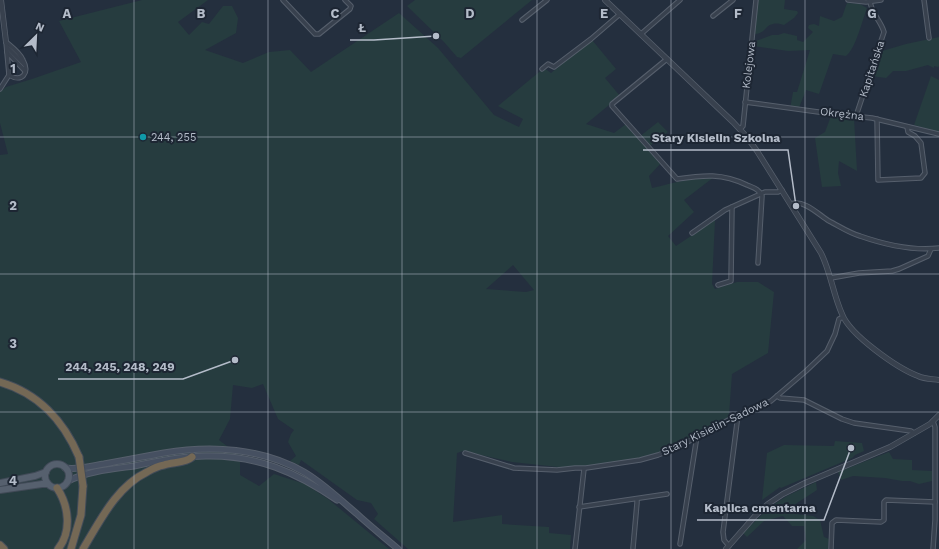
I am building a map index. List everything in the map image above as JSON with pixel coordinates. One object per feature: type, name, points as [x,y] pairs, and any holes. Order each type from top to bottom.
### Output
[{"type":"highway","points":[[0,382],[28,394],[46,408],[63,427],[79,457],[84,486],[81,515],[71,549]]},
{"type":"highway","points":[[83,549],[113,502],[132,482],[146,472],[162,465],[189,460],[192,457]]},
{"type":"highway","points":[[57,488],[62,496],[68,524],[65,538],[58,549]]},
{"type":"highway","points":[[0,545],[4,549]]},
{"type":"main road","points":[[65,468],[84,468],[166,453],[192,450],[217,449],[241,451],[280,461],[303,471],[325,486],[398,549]]},
{"type":"main road","points":[[68,480],[120,468],[192,457],[211,456],[239,458],[278,468],[308,481],[356,513]]},
{"type":"main road","points":[[60,465],[65,468],[69,475],[68,480],[64,486],[54,488],[48,484],[45,479],[46,472],[50,467],[60,465]]},
{"type":"main road","points":[[0,483],[35,476],[46,472]]},
{"type":"main road","points":[[0,490],[48,484]]},
{"type":"street","points":[[0,89],[9,75],[6,42],[2,24],[1,0]]},
{"type":"street","points":[[284,0],[315,34],[319,34],[350,9],[350,6],[345,0]]},
{"type":"street","points":[[522,20],[547,0]]},
{"type":"street","points":[[605,0],[752,142],[821,253],[831,278],[843,317],[851,327],[865,340],[918,377],[939,380]]},
{"type":"street","points":[[641,34],[680,0]]},
{"type":"street","points":[[713,16],[733,0]]},
{"type":"street","name":"Kolejowa","points":[[740,129],[742,126],[756,0]]},
{"type":"street","points":[[848,0],[870,2],[881,0]]},
{"type":"street","points":[[924,0],[929,38]]},
{"type":"street","name":"Kapitańska","points":[[856,116],[884,32],[870,7],[870,2]]},
{"type":"street","points":[[542,69],[548,64],[554,67],[591,39],[620,14]]},
{"type":"street","points":[[6,42],[20,55],[25,64],[25,71],[22,77],[18,78],[9,75]]},
{"type":"street","points":[[6,47],[25,64]]},
{"type":"street","points":[[7,52],[25,71]]},
{"type":"street","points":[[667,59],[612,104],[612,106],[677,179],[708,175],[727,177],[736,179],[759,191],[762,196],[758,263]]},
{"type":"street","name":"Okrężna","points":[[744,102],[877,119],[939,134]]},
{"type":"street","points":[[877,119],[878,180],[921,178],[925,173],[920,142],[915,136],[908,132],[907,127]]},
{"type":"street","points":[[692,233],[722,212],[732,207],[761,194],[772,191],[778,192],[782,190]]},
{"type":"street","points":[[791,204],[798,203],[809,208],[823,218],[858,236],[893,245],[931,249],[939,248]]},
{"type":"street","points":[[718,285],[731,281],[732,207]]},
{"type":"street","points":[[831,278],[859,273],[886,272],[899,269],[928,256],[931,249]]},
{"type":"street","name":"Stary Kisielin-Sadowa","points":[[465,454],[514,468],[557,470],[575,468],[584,469],[652,457],[676,448],[738,415],[771,401],[827,352],[835,334],[839,319],[843,317]]},
{"type":"street","name":"Stary Kisielin-Sadowa","points":[[777,396],[780,398],[804,400],[842,419],[854,423],[911,431],[914,433]]},
{"type":"street","points":[[738,415],[722,532],[727,547],[755,516],[768,504],[783,494],[797,486],[890,447],[933,421],[939,415]]},
{"type":"street","points":[[932,549],[937,480],[935,427],[933,421]]},
{"type":"street","points":[[680,544],[698,436]]},
{"type":"street","points":[[575,549],[584,469]]},
{"type":"street","points":[[579,507],[667,494]]},
{"type":"street","points":[[632,548],[637,499]]},
{"type":"street","points":[[831,549],[832,523],[836,520],[881,522],[884,520],[884,502],[886,500],[935,502]]},
{"type":"green space","points":[[142,0],[208,0],[178,22],[189,35],[202,22],[209,24],[223,6],[232,6],[238,18],[236,33],[205,50],[243,63],[269,52],[290,50],[311,72],[399,13],[438,48],[494,115],[519,127],[523,119],[498,106],[544,68],[551,73],[592,40],[616,69],[605,78],[620,96],[586,124],[614,133],[626,124],[639,137],[658,122],[668,132],[647,148],[661,163],[649,176],[652,188],[690,180],[714,177],[684,200],[694,212],[668,236],[676,246],[715,220],[712,284],[715,289],[737,282],[758,282],[774,292],[768,353],[732,374],[730,419],[662,455],[584,467],[558,467],[512,462],[463,451],[457,453],[453,522],[502,515],[502,524],[549,527],[549,533],[571,535],[570,549],[408,549],[374,519],[378,514],[371,503],[357,500],[301,460],[299,465],[290,461],[296,456],[288,442],[294,430],[278,419],[263,384],[252,388],[233,385],[230,419],[219,440],[240,456],[240,475],[259,486],[274,474],[305,484],[328,499],[389,549],[0,549],[0,155],[8,154],[0,123],[0,92],[6,87],[81,62],[59,21]],"holes":[[[513,265],[534,290],[526,292],[486,289]]]},
{"type":"green space","points":[[415,0],[532,0],[461,58],[457,57],[444,42],[407,6]]},
{"type":"green space","points":[[757,0],[785,0],[784,9],[797,11],[798,13],[784,25],[770,25],[760,33],[753,34]]},
{"type":"green space","points":[[847,3],[860,4],[867,8],[853,47],[846,56],[833,54],[819,94],[806,90],[798,110],[790,109],[793,92],[797,92],[810,50],[788,51],[753,46],[753,42],[772,35],[784,33],[797,36],[797,40],[803,42],[813,32],[808,28],[809,25],[814,24],[819,26],[820,16],[834,21],[842,17]]},
{"type":"green space","points":[[939,37],[938,67],[934,66],[934,68],[928,65],[906,71],[893,71],[886,78],[870,75],[882,51]]},
{"type":"green space","points":[[931,76],[939,80],[939,132],[914,125]]},
{"type":"green space","points":[[831,116],[854,118],[857,171],[839,161],[838,173],[841,186],[822,187],[815,138],[825,132]]},
{"type":"green space","points":[[835,441],[862,443],[864,451],[852,458],[781,488],[780,487],[762,500],[767,453],[784,445],[834,446]]},
{"type":"green space","points":[[889,452],[893,459],[912,460],[912,470],[932,471],[932,481],[919,484],[910,481],[853,476],[841,480],[838,472]]},
{"type":"green space","points":[[816,482],[817,490],[794,505],[795,514],[813,516],[820,520],[824,537],[829,539],[828,549],[797,549],[806,540],[804,526],[792,526],[783,516],[764,521],[747,537],[743,533],[771,506],[787,496]]},
{"type":"place","name":"Ł","points":[[436,36]]},
{"type":"place","name":"244, 255","points":[[143,137]]},
{"type":"place","name":"Stary Kisielin Szkolna","points":[[796,206]]},
{"type":"place","name":"244, 245, 248, 249","points":[[235,360]]},
{"type":"place","name":"Kaplica cmentarna","points":[[851,448]]}]
